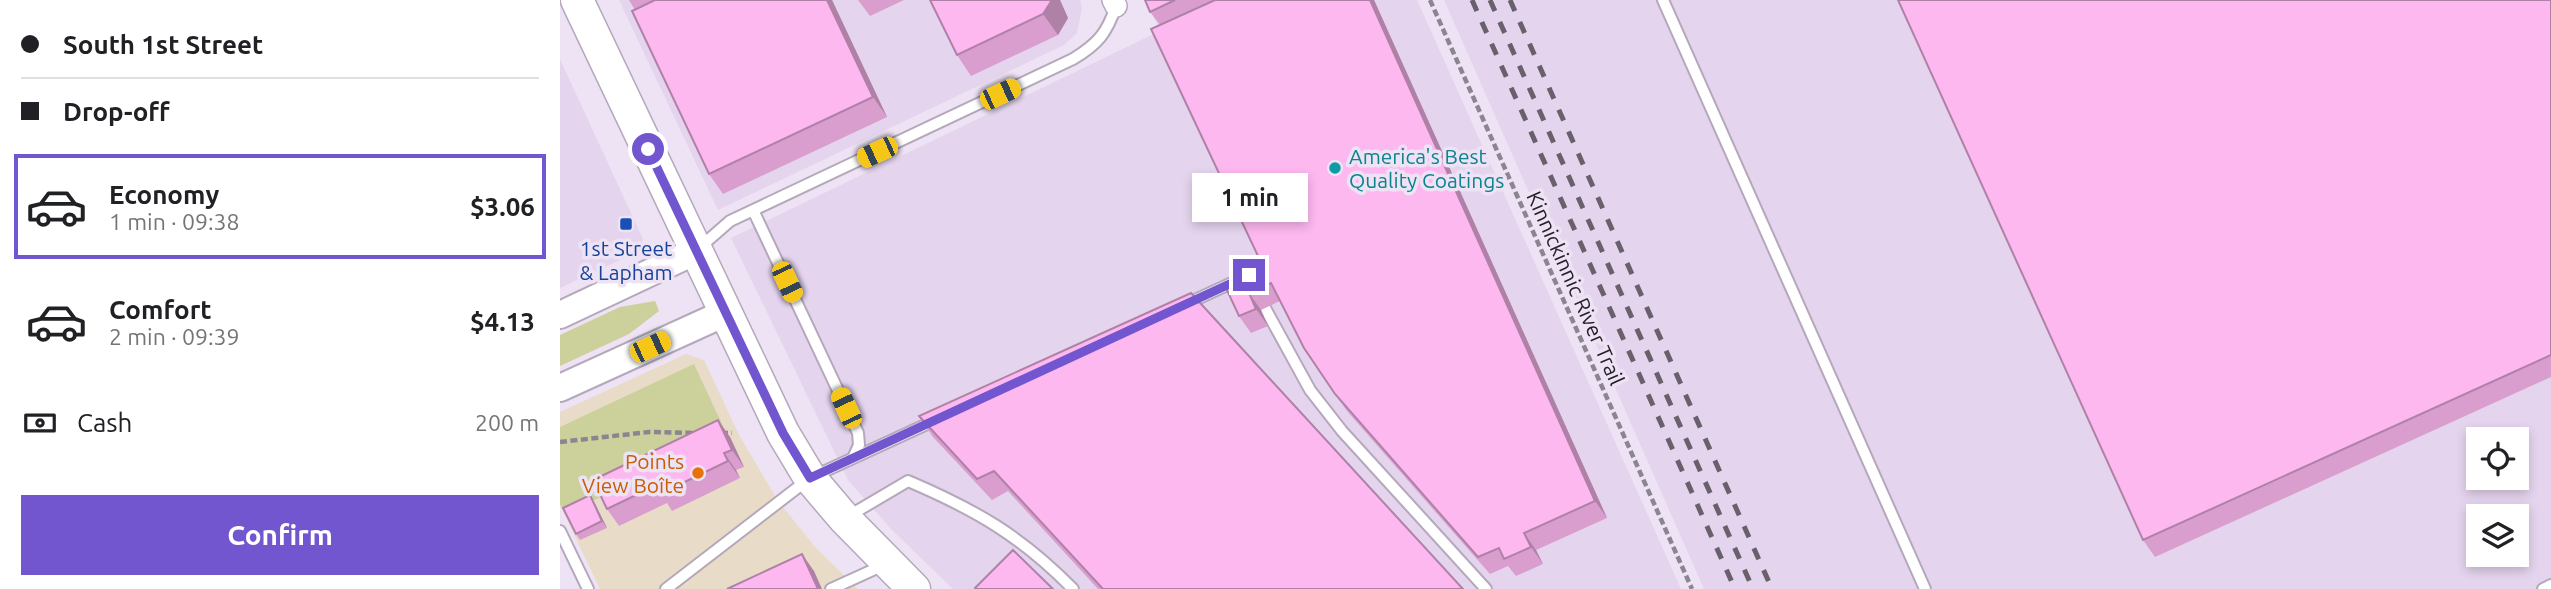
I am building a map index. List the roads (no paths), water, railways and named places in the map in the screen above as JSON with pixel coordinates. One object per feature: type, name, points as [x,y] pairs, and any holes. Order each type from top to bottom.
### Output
[{"type":"main road","points":[[577,0],[783,433],[810,478],[844,519],[914,589]]},
{"type":"street","points":[[560,315],[696,251]]},
{"type":"street","points":[[560,388],[725,313]]},
{"type":"lane","points":[[1663,0],[1925,589]]},
{"type":"lane","points":[[696,251],[730,221],[1073,59],[1097,45],[1109,29],[1114,3]]},
{"type":"lane","points":[[753,210],[858,433],[859,445],[853,458]]},
{"type":"lane","points":[[1175,309],[1249,275],[1310,390],[1334,421],[1486,589]]},
{"type":"lane","points":[[666,589],[810,478],[952,412]]},
{"type":"lane","points":[[844,519],[908,481],[962,504],[1012,533],[1073,589]]},
{"type":"lane","points":[[560,531],[588,589]]},
{"type":"lane","points":[[831,589],[888,563]]},
{"type":"lane","points":[[2543,589],[2551,585]]},
{"type":"railway","points":[[1472,0],[1735,589]]},
{"type":"railway","points":[[1490,0],[1753,589]]},
{"type":"railway","points":[[1510,0],[1772,589]]},
{"type":"place","name":"America's Best Quality Coatings","points":[[1335,168]]},
{"type":"place","name":"1st Street & Lapham","points":[[626,224]]},
{"type":"place","name":"Points View Boîte","points":[[698,473]]}]
